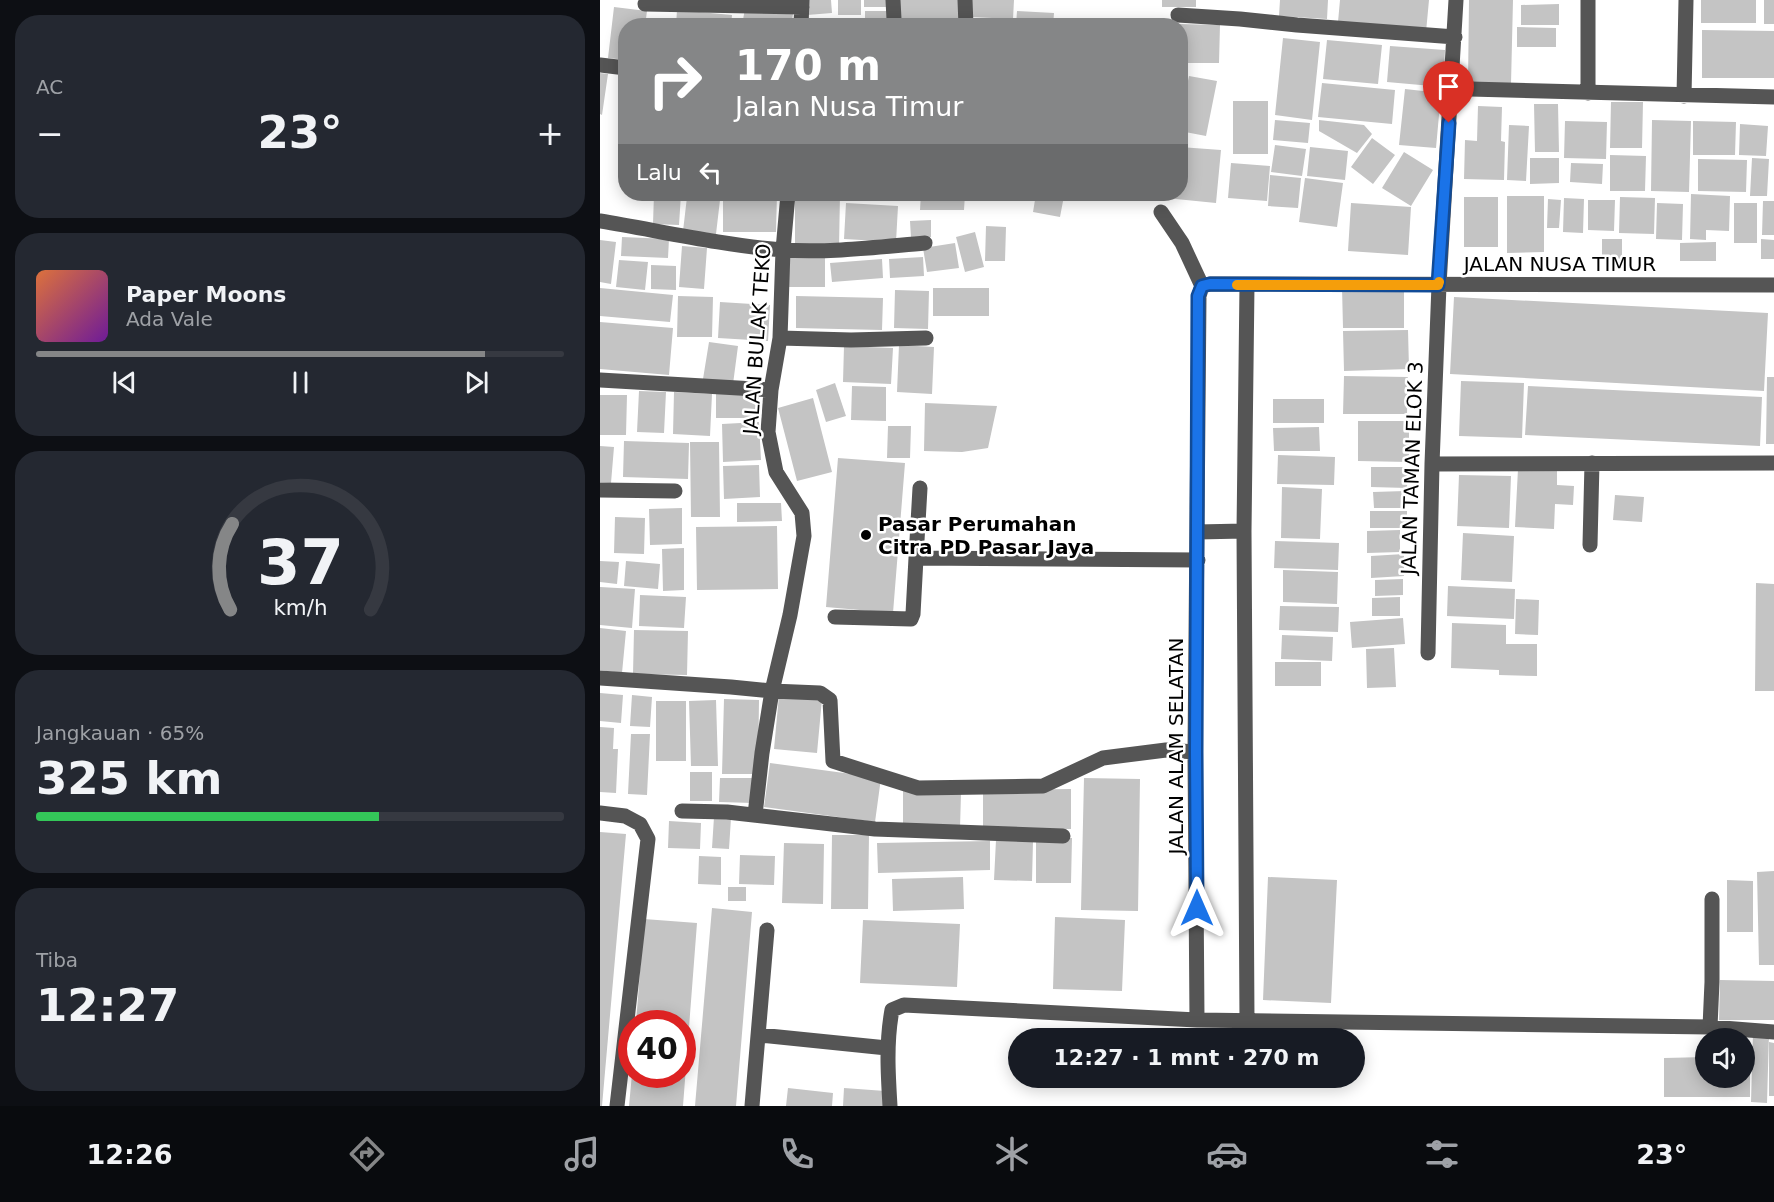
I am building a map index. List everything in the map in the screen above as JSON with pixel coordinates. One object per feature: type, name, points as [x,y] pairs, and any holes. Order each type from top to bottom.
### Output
[{"type":"street","points":[[893,0],[894,18]]},
{"type":"street","points":[[965,0],[966,18]]},
{"type":"street","name":"JALAN TAMAN ELOK 3","points":[[1428,653],[1438,285],[1456,0]]},
{"type":"street","points":[[1588,0],[1588,93]]},
{"type":"street","points":[[1684,96],[1686,0]]},
{"type":"street","points":[[645,4],[802,3],[801,18]]},
{"type":"street","points":[[1178,15],[1455,37]]},
{"type":"street","points":[[600,65],[618,67]]},
{"type":"street","points":[[1470,90],[1774,97]]},
{"type":"street","name":"JALAN BULAK TEKO","points":[[755,815],[772,691],[790,615],[804,536],[802,513],[776,472],[768,432],[771,390],[780,338],[787,201]]},
{"type":"street","points":[[1161,212],[1182,243],[1202,286]]},
{"type":"street","points":[[600,221],[718,242],[783,250],[846,249],[926,243]]},
{"type":"street","name":"JALAN NUSA TIMUR","points":[[1202,286],[1210,284],[1774,285]]},
{"type":"street","points":[[1247,285],[1244,531],[1247,1021]]},
{"type":"street","name":"JALAN ALAM SELATAN","points":[[1197,1020],[1198,296],[1202,286]]},
{"type":"street","points":[[780,338],[851,340],[926,338]]},
{"type":"street","points":[[600,380],[771,390]]},
{"type":"street","points":[[1432,464],[1774,463]]},
{"type":"street","points":[[1590,545],[1592,464]]},
{"type":"street","points":[[835,617],[911,619],[920,488]]},
{"type":"street","points":[[600,490],[675,491]]},
{"type":"street","points":[[1197,532],[1244,531]]},
{"type":"street","points":[[916,558],[1198,560]]},
{"type":"street","points":[[600,678],[820,693],[830,700],[833,761],[918,788],[1043,786],[1103,758],[1166,750],[1196,752]]},
{"type":"street","points":[[682,811],[727,812],[875,829],[1063,836]]},
{"type":"street","points":[[600,813],[626,816],[640,824],[648,839],[617,1106]]},
{"type":"street","points":[[1710,1027],[1712,899]]},
{"type":"street","points":[[752,1106],[767,930]]},
{"type":"street","points":[[890,1106],[887,1048],[892,1010],[904,1005],[1197,1020],[1710,1027],[1774,1032]]},
{"type":"street","points":[[759,1035],[887,1048]]},
{"type":"building","points":[[806,0],[831,0],[832,13],[807,15]]},
{"type":"building","points":[[838,0],[861,0],[861,15],[838,15]]},
{"type":"building","points":[[864,0],[887,0],[888,7],[864,7]]},
{"type":"building","points":[[898,0],[965,0],[964,18],[897,18]]},
{"type":"building","points":[[972,0],[1014,0],[1013,18],[971,17]]},
{"type":"building","points":[[1162,0],[1196,0],[1196,7],[1162,7]]},
{"type":"building","points":[[1280,0],[1328,0],[1327,19],[1279,16]]},
{"type":"building","points":[[1340,0],[1429,0],[1426,32],[1338,22]]},
{"type":"building","points":[[1469,0],[1513,0],[1511,84],[1468,84]]},
{"type":"building","points":[[1701,0],[1756,0],[1756,23],[1701,23]]},
{"type":"building","points":[[1764,0],[1774,0],[1774,24],[1764,24]]},
{"type":"building","points":[[1559,4],[1559,25],[1521,25],[1521,5]]},
{"type":"building","points":[[614,7],[647,11],[646,18],[618,18],[618,59],[608,58]]},
{"type":"building","points":[[745,8],[793,14],[792,18],[743,18]]},
{"type":"building","points":[[677,10],[732,15],[732,18],[676,18]]},
{"type":"building","points":[[865,11],[891,11],[891,18],[865,18]]},
{"type":"building","points":[[1017,11],[1054,13],[1054,18],[1017,18]]},
{"type":"building","points":[[1188,24],[1220,25],[1219,63],[1188,63]]},
{"type":"building","points":[[1517,27],[1556,28],[1556,47],[1517,47]]},
{"type":"building","points":[[1702,30],[1774,31],[1774,78],[1702,78]]},
{"type":"building","points":[[1283,38],[1320,42],[1312,120],[1275,115]]},
{"type":"building","points":[[1327,40],[1382,45],[1378,84],[1323,79]]},
{"type":"building","points":[[1390,46],[1445,50],[1443,87],[1387,82]]},
{"type":"building","points":[[600,73],[608,74],[602,115],[600,114]]},
{"type":"building","points":[[1189,76],[1217,81],[1206,136],[1188,133]]},
{"type":"building","points":[[1322,83],[1395,90],[1392,124],[1318,117]]},
{"type":"building","points":[[1405,89],[1441,93],[1436,148],[1399,145]]},
{"type":"building","points":[[1233,101],[1268,101],[1268,154],[1233,154]]},
{"type":"building","points":[[1611,102],[1643,102],[1642,148],[1610,148]]},
{"type":"building","points":[[1534,104],[1558,104],[1559,152],[1535,152]]},
{"type":"building","points":[[1478,106],[1502,107],[1501,141],[1505,142],[1504,180],[1464,179],[1465,140],[1477,141]]},
{"type":"building","points":[[1275,120],[1310,123],[1308,143],[1273,140]]},
{"type":"building","points":[[1319,120],[1364,125],[1372,134],[1357,153],[1319,131]]},
{"type":"building","points":[[1652,120],[1691,121],[1689,192],[1651,191]]},
{"type":"building","points":[[1565,121],[1607,122],[1606,159],[1564,158]]},
{"type":"building","points":[[1693,121],[1736,122],[1735,155],[1693,155]]},
{"type":"building","points":[[1740,124],[1768,126],[1766,156],[1739,155]]},
{"type":"building","points":[[1509,125],[1529,126],[1526,181],[1507,180]]},
{"type":"building","points":[[1372,138],[1395,155],[1373,184],[1351,167]]},
{"type":"building","points":[[1275,145],[1306,149],[1302,176],[1271,172]]},
{"type":"building","points":[[1310,147],[1348,151],[1345,180],[1307,176]]},
{"type":"building","points":[[1188,148],[1221,150],[1216,203],[1188,200]]},
{"type":"building","points":[[1404,152],[1433,170],[1411,206],[1382,188]]},
{"type":"building","points":[[1610,155],[1646,156],[1645,191],[1610,191]]},
{"type":"building","points":[[1530,158],[1559,158],[1559,183],[1530,184]]},
{"type":"building","points":[[1752,158],[1769,159],[1767,196],[1750,196]]},
{"type":"building","points":[[1698,159],[1747,160],[1746,192],[1698,191]]},
{"type":"building","points":[[1231,163],[1270,166],[1267,201],[1228,198]]},
{"type":"building","points":[[1571,163],[1603,164],[1602,184],[1570,182]]},
{"type":"building","points":[[1270,175],[1301,178],[1298,208],[1268,206]]},
{"type":"building","points":[[1305,178],[1343,183],[1337,227],[1299,222]]},
{"type":"building","points":[[1691,194],[1730,196],[1729,231],[1706,230],[1706,240],[1690,239]]},
{"type":"building","points":[[1507,196],[1544,196],[1544,252],[1507,253]]},
{"type":"building","points":[[1464,197],[1498,197],[1498,247],[1464,247]]},
{"type":"building","points":[[1620,197],[1655,198],[1654,234],[1619,233]]},
{"type":"building","points":[[1564,198],[1584,199],[1583,233],[1563,232]]},
{"type":"building","points":[[1548,199],[1561,200],[1559,228],[1547,228]]},
{"type":"building","points":[[1588,200],[1615,200],[1614,231],[1588,230]]},
{"type":"building","points":[[654,201],[681,201],[679,225],[653,224]]},
{"type":"building","points":[[687,201],[720,201],[716,234],[683,231]]},
{"type":"building","points":[[723,201],[777,201],[776,232],[723,232]]},
{"type":"building","points":[[795,201],[840,201],[839,247],[795,247]]},
{"type":"building","points":[[921,201],[965,201],[964,210],[920,210]]},
{"type":"building","points":[[1035,201],[1063,201],[1060,217],[1033,212]]},
{"type":"building","points":[[1763,201],[1774,201],[1774,235],[1762,235]]},
{"type":"building","points":[[846,203],[898,206],[896,242],[844,239]]},
{"type":"building","points":[[1351,203],[1411,207],[1408,255],[1348,251]]},
{"type":"building","points":[[1657,203],[1683,204],[1682,240],[1656,239]]},
{"type":"building","points":[[1734,203],[1757,203],[1757,243],[1734,243]]},
{"type":"building","points":[[931,220],[931,237],[911,238],[910,221]]},
{"type":"building","points":[[986,226],[1006,227],[1005,261],[985,261]]},
{"type":"building","points":[[975,232],[984,267],[965,272],[956,237]]},
{"type":"building","points":[[622,237],[669,239],[668,258],[621,256]]},
{"type":"building","points":[[1602,239],[1622,239],[1622,261],[1602,261]]},
{"type":"building","points":[[1761,239],[1774,240],[1774,259],[1761,259]]},
{"type":"building","points":[[600,240],[616,242],[611,284],[600,282]]},
{"type":"building","points":[[1716,242],[1716,261],[1680,261],[1680,243]]},
{"type":"building","points":[[955,243],[959,268],[927,272],[923,248]]},
{"type":"building","points":[[682,246],[707,248],[704,289],[679,287]]},
{"type":"building","points":[[788,257],[825,258],[825,287],[787,287]]},
{"type":"building","points":[[923,257],[924,276],[890,278],[889,259]]},
{"type":"building","points":[[882,259],[883,278],[832,282],[830,263]]},
{"type":"building","points":[[619,260],[648,262],[645,290],[616,287]]},
{"type":"building","points":[[651,265],[676,266],[676,290],[651,289]]},
{"type":"building","points":[[1404,286],[1404,328],[1343,328],[1342,287]]},
{"type":"building","points":[[600,288],[673,295],[670,322],[600,316]]},
{"type":"building","points":[[933,288],[989,288],[989,316],[933,316]]},
{"type":"building","points":[[895,290],[929,291],[928,329],[894,328]]},
{"type":"building","points":[[678,296],[713,297],[712,337],[677,337]]},
{"type":"building","points":[[796,296],[883,298],[882,330],[796,328]]},
{"type":"building","points":[[1454,297],[1768,313],[1764,391],[1450,374]]},
{"type":"building","points":[[720,302],[770,305],[768,341],[718,338]]},
{"type":"building","points":[[600,322],[673,328],[669,375],[600,369]]},
{"type":"building","points":[[1408,330],[1409,369],[1344,371],[1343,331]]},
{"type":"building","points":[[709,342],[738,346],[733,384],[703,379]]},
{"type":"building","points":[[899,345],[934,347],[932,394],[897,392]]},
{"type":"building","points":[[844,346],[893,348],[891,384],[843,382]]},
{"type":"building","points":[[1344,376],[1408,377],[1407,414],[1343,414]]},
{"type":"building","points":[[1767,377],[1774,377],[1774,444],[1766,444]]},
{"type":"building","points":[[1461,381],[1524,383],[1522,438],[1459,436]]},
{"type":"building","points":[[835,383],[846,416],[826,422],[816,390]]},
{"type":"building","points":[[852,386],[886,387],[886,421],[851,420]]},
{"type":"building","points":[[1528,386],[1762,397],[1760,446],[1525,435]]},
{"type":"building","points":[[639,391],[666,392],[664,433],[637,432]]},
{"type":"building","points":[[674,392],[712,394],[710,436],[673,434]]},
{"type":"building","points":[[716,394],[759,394],[759,418],[716,418]]},
{"type":"building","points":[[600,395],[627,395],[626,435],[600,435]]},
{"type":"building","points":[[813,398],[832,472],[797,481],[778,408]]},
{"type":"building","points":[[1273,399],[1324,399],[1324,423],[1273,423]]},
{"type":"building","points":[[925,403],[997,406],[988,448],[962,452],[924,451]]},
{"type":"building","points":[[1358,421],[1409,421],[1409,462],[1358,461]]},
{"type":"building","points":[[759,422],[761,460],[723,462],[722,424]]},
{"type":"building","points":[[888,426],[911,426],[910,458],[887,458]]},
{"type":"building","points":[[1319,427],[1320,451],[1274,451],[1273,428]]},
{"type":"building","points":[[624,441],[689,443],[688,479],[623,477]]},
{"type":"building","points":[[690,442],[719,442],[720,517],[691,517]]},
{"type":"building","points":[[600,446],[614,447],[611,483],[600,482]]},
{"type":"building","points":[[1278,455],[1335,457],[1334,485],[1277,484]]},
{"type":"building","name":"Pasar Perumahan Citra PD Pasar Jaya","points":[[838,458],[905,463],[893,613],[826,607]]},
{"type":"building","points":[[759,465],[760,497],[724,499],[723,466]]},
{"type":"building","points":[[1371,467],[1408,467],[1407,488],[1371,487]]},
{"type":"building","points":[[1518,469],[1557,471],[1557,485],[1574,486],[1573,505],[1555,504],[1554,529],[1515,527]]},
{"type":"building","points":[[1459,475],[1511,476],[1509,528],[1457,526]]},
{"type":"building","points":[[1282,487],[1322,489],[1320,539],[1281,538]]},
{"type":"building","points":[[1405,491],[1405,508],[1374,508],[1373,492]]},
{"type":"building","points":[[1615,495],[1644,497],[1642,522],[1613,520]]},
{"type":"building","points":[[737,503],[781,503],[782,521],[737,522]]},
{"type":"building","points":[[682,508],[682,544],[650,545],[649,509]]},
{"type":"building","points":[[1370,511],[1407,511],[1407,528],[1370,528]]},
{"type":"building","points":[[615,517],[645,518],[644,554],[614,553]]},
{"type":"building","points":[[777,526],[778,589],[697,590],[696,527]]},
{"type":"building","points":[[1400,530],[1400,552],[1367,553],[1367,531]]},
{"type":"building","points":[[1463,533],[1514,536],[1512,582],[1461,580]]},
{"type":"building","points":[[1275,541],[1339,543],[1338,570],[1274,568]]},
{"type":"building","points":[[684,548],[684,590],[663,591],[662,549]]},
{"type":"building","points":[[1404,554],[1404,576],[1371,578],[1371,556]]},
{"type":"building","points":[[600,561],[619,562],[617,584],[600,582]]},
{"type":"building","points":[[626,561],[660,564],[658,589],[624,586]]},
{"type":"building","points":[[1283,570],[1338,572],[1337,604],[1283,602]]},
{"type":"building","points":[[1403,579],[1403,595],[1375,596],[1375,580]]},
{"type":"building","points":[[1756,583],[1774,584],[1774,691],[1755,691]]},
{"type":"building","points":[[1448,586],[1515,589],[1514,619],[1447,616]]},
{"type":"building","points":[[600,587],[635,589],[632,628],[600,625]]},
{"type":"building","points":[[640,595],[686,597],[684,628],[639,626]]},
{"type":"building","points":[[1400,597],[1400,616],[1372,616],[1372,598]]},
{"type":"building","points":[[1516,599],[1539,600],[1538,635],[1515,634]]},
{"type":"building","points":[[1280,606],[1339,607],[1338,632],[1279,630]]},
{"type":"building","points":[[1403,618],[1405,644],[1352,648],[1350,622]]},
{"type":"building","points":[[1452,623],[1506,625],[1506,644],[1537,644],[1537,676],[1499,675],[1499,670],[1451,668]]},
{"type":"building","points":[[600,628],[626,631],[622,673],[600,670]]},
{"type":"building","points":[[634,630],[688,631],[687,675],[633,674]]},
{"type":"building","points":[[1282,635],[1333,637],[1332,661],[1281,659]]},
{"type":"building","points":[[1394,648],[1396,687],[1367,688],[1366,649]]},
{"type":"building","points":[[1275,662],[1321,662],[1321,686],[1275,686]]},
{"type":"building","points":[[600,693],[623,695],[621,723],[600,721]]},
{"type":"building","points":[[632,695],[652,697],[650,727],[630,726]]},
{"type":"building","points":[[779,695],[822,699],[817,753],[774,749]]},
{"type":"building","points":[[724,699],[759,700],[758,774],[722,774]]},
{"type":"building","points":[[716,700],[718,766],[691,766],[689,701]]},
{"type":"building","points":[[656,701],[686,701],[686,761],[656,761]]},
{"type":"building","points":[[600,727],[614,728],[613,749],[618,749],[616,793],[600,792]]},
{"type":"building","points":[[631,734],[650,734],[647,795],[628,794]]},
{"type":"building","points":[[770,763],[881,778],[875,822],[764,807]]},
{"type":"building","points":[[690,772],[712,772],[712,801],[690,801]]},
{"type":"building","points":[[720,778],[753,778],[753,803],[719,802]]},
{"type":"building","points":[[1084,778],[1140,779],[1138,911],[1081,910]]},
{"type":"building","points":[[1071,789],[1071,829],[983,829],[983,790]]},
{"type":"building","points":[[903,791],[961,793],[960,828],[903,827]]},
{"type":"building","points":[[714,817],[731,818],[729,849],[712,848]]},
{"type":"building","points":[[669,821],[701,823],[700,849],[668,848]]},
{"type":"building","points":[[600,832],[626,834],[602,1106],[600,1106]]},
{"type":"building","points":[[832,835],[869,835],[868,909],[831,909]]},
{"type":"building","points":[[1036,838],[1072,838],[1071,883],[1036,883]]},
{"type":"building","points":[[996,840],[1033,841],[1032,881],[994,880]]},
{"type":"building","points":[[990,841],[990,870],[878,873],[877,843]]},
{"type":"building","points":[[784,843],[824,844],[823,904],[782,903]]},
{"type":"building","points":[[740,855],[775,856],[774,885],[739,884]]},
{"type":"building","points":[[699,856],[721,857],[721,885],[698,884]]},
{"type":"building","points":[[1774,871],[1774,965],[1759,965],[1757,872]]},
{"type":"building","points":[[963,877],[964,909],[893,911],[892,879]]},
{"type":"building","points":[[1268,877],[1337,880],[1331,1003],[1263,1000]]},
{"type":"building","points":[[1727,880],[1753,881],[1753,932],[1727,932]]},
{"type":"building","points":[[728,887],[746,887],[746,901],[728,901]]},
{"type":"building","points":[[712,908],[752,912],[736,1106],[695,1106]]},
{"type":"building","points":[[1055,917],[1125,920],[1122,991],[1053,989]]},
{"type":"building","points":[[644,919],[697,923],[690,1010],[637,1010]]},
{"type":"building","points":[[863,920],[960,924],[957,987],[860,983]]},
{"type":"building","points":[[1720,980],[1774,981],[1774,1020],[1719,1020]]},
{"type":"building","points":[[1755,1033],[1769,1034],[1767,1103],[1751,1102],[1751,1088],[1755,1088]]},
{"type":"building","points":[[1769,1042],[1774,1043],[1774,1096],[1769,1096]]},
{"type":"building","points":[[1695,1057],[1695,1088],[1750,1088],[1750,1097],[1664,1097],[1664,1058]]},
{"type":"building","points":[[631,1088],[684,1088],[683,1106],[629,1106]]},
{"type":"building","points":[[788,1088],[833,1093],[832,1106],[786,1106]]},
{"type":"building","points":[[844,1088],[885,1091],[884,1106],[843,1106]]},
{"type":"slow traffic","points":[[1237,285],[1438,285],[1439,282]]},
{"type":"place","name":"Pasar Perumahan Citra PD Pasar Jaya","points":[[866,535]]},
{"type":"route","points":[[1197,908],[1198,296],[1202,286],[1210,284],[1438,285],[1449,123]]}]
